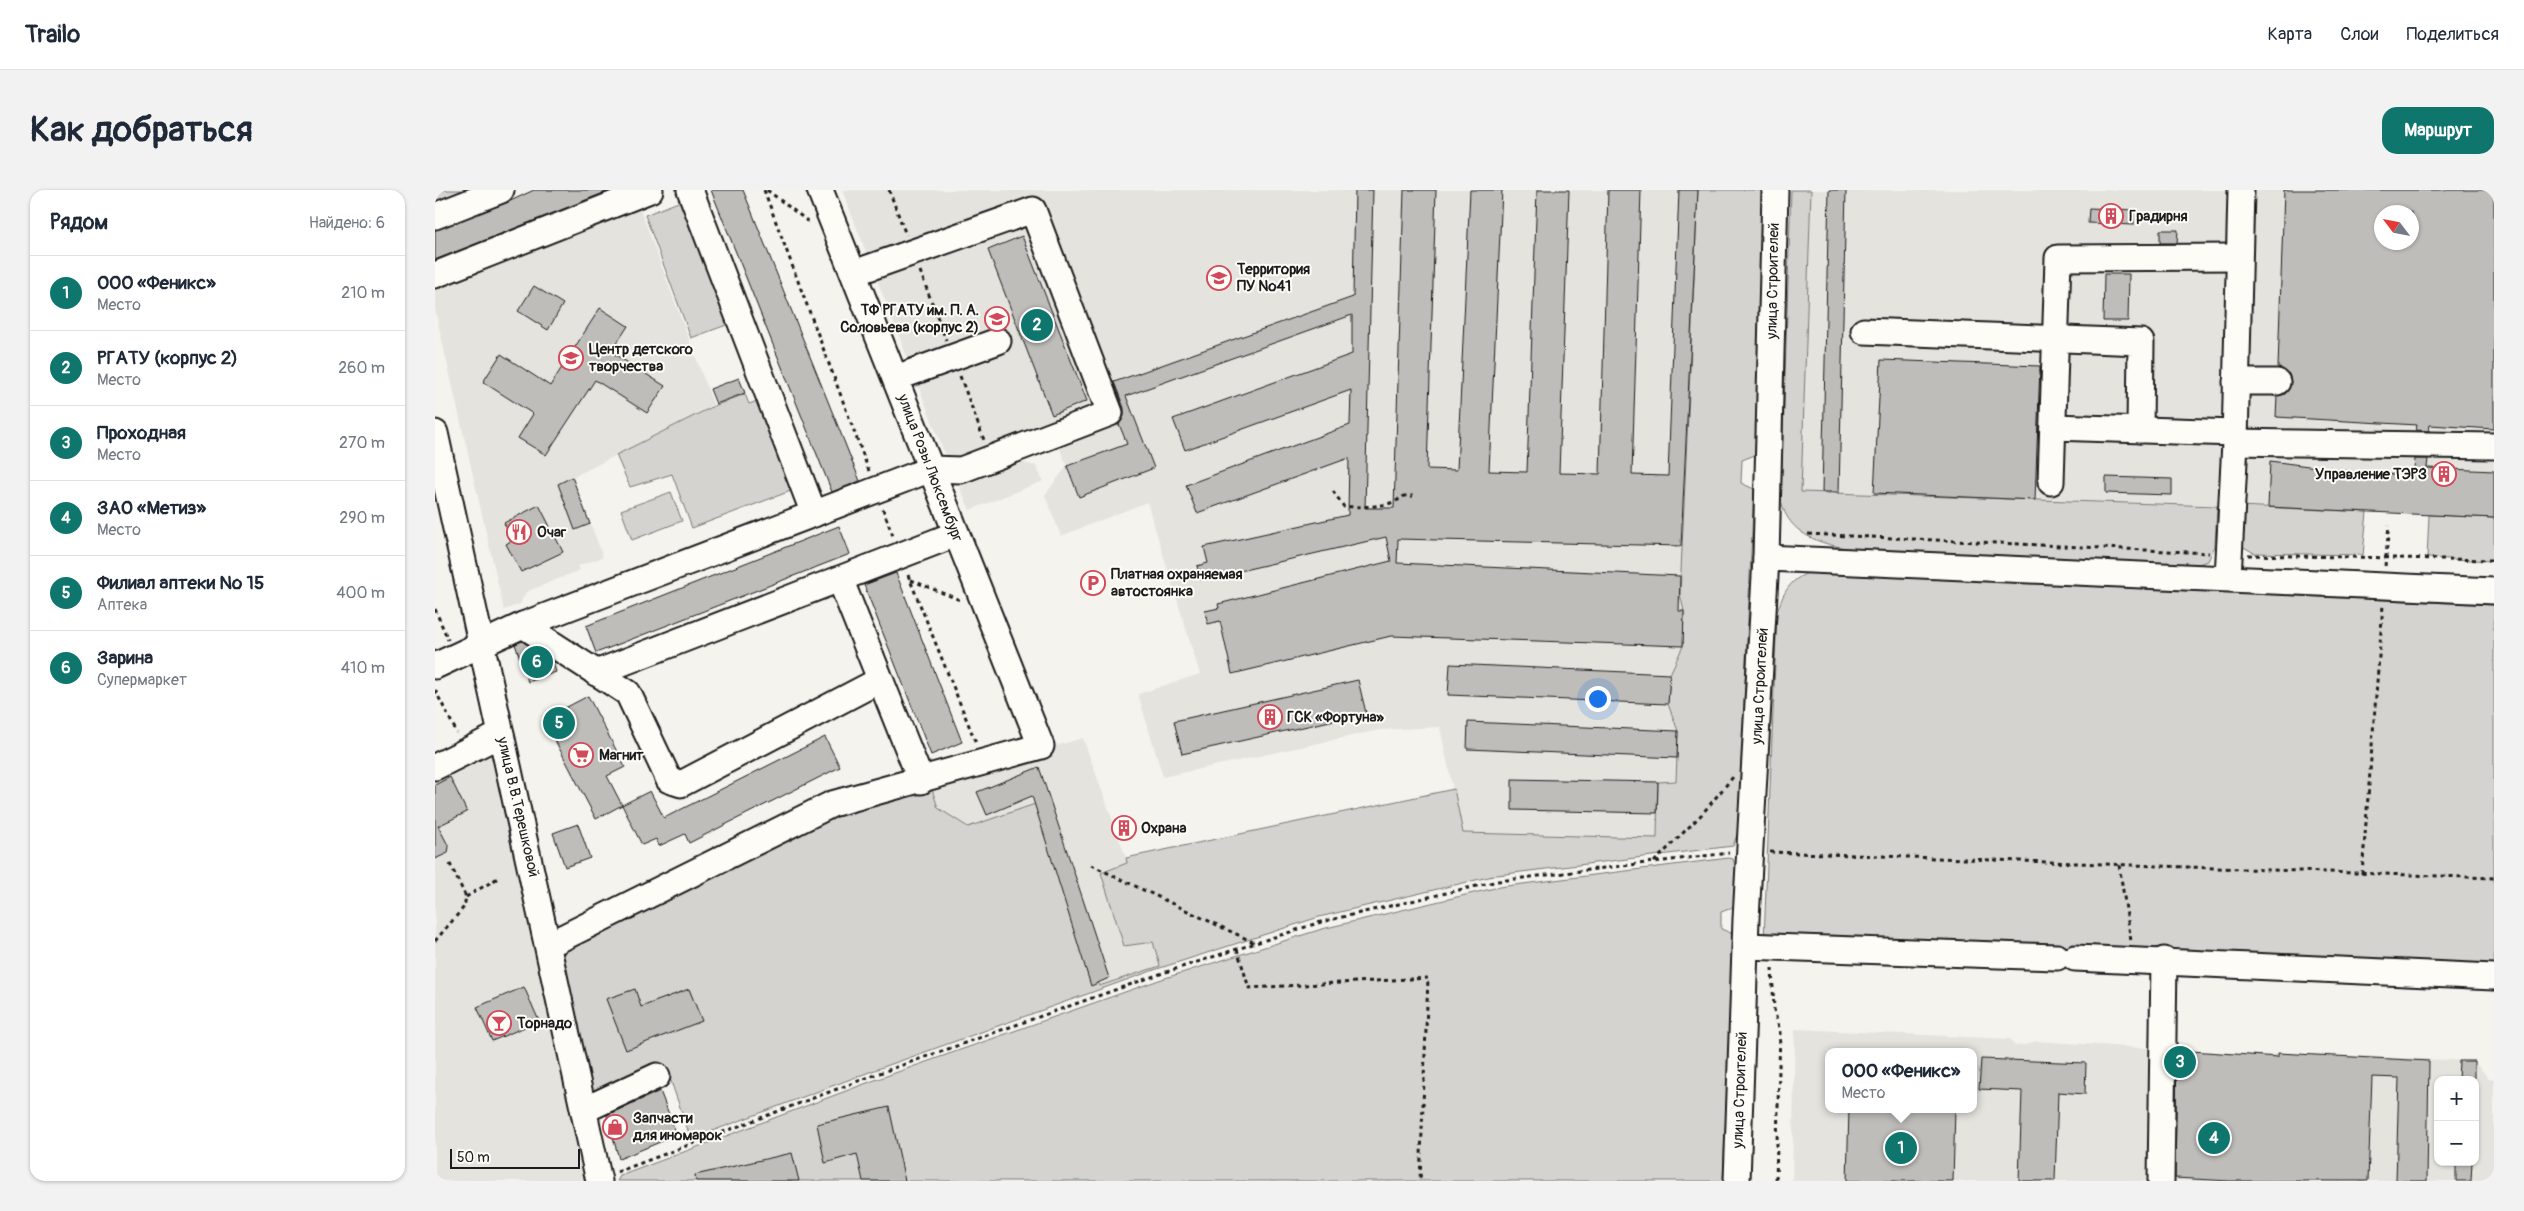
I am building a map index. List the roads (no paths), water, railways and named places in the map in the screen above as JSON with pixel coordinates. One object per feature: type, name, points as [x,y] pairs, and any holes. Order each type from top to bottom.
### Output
[{"type":"street","points":[[435,216],[501,190]]},
{"type":"street","points":[[435,275],[649,190]]},
{"type":"street","points":[[690,190],[814,514]]},
{"type":"street","name":"улица Розы Люксембург","points":[[821,190],[896,378],[955,534],[1041,746],[921,781]]},
{"type":"street","name":"улица Строителей","points":[[1737,1181],[1749,851],[1767,558],[1775,190]]},
{"type":"street","points":[[2229,566],[2235,437],[2241,190]]},
{"type":"street","points":[[445,661],[523,625],[931,469],[961,470],[1110,413],[1033,210],[854,273]]},
{"type":"street","points":[[2051,482],[2058,258],[2238,257]]},
{"type":"street","points":[[1864,331],[2141,342],[2140,430]]},
{"type":"street","points":[[896,378],[998,341]]},
{"type":"street","points":[[2236,382],[2277,382]]},
{"type":"street","points":[[2053,427],[2140,430],[2235,437],[2494,446]]},
{"type":"street","name":"улица В.В.Терешковой","points":[[435,433],[548,945],[589,1107],[598,1180]]},
{"type":"street","points":[[596,673],[955,534]]},
{"type":"street","points":[[1767,558],[2229,566],[2384,585],[2494,591]]},
{"type":"street","points":[[548,945],[832,804],[921,781],[840,579]]},
{"type":"street","points":[[523,625],[628,694],[669,780],[681,784],[880,680]]},
{"type":"street","points":[[435,766],[501,734]]},
{"type":"street","points":[[1746,946],[2165,960],[2494,977]]},
{"type":"street","points":[[2161,1181],[2165,960]]},
{"type":"street","points":[[608,1155],[589,1107],[657,1076]]},
{"type":"place","name":"Градирня","points":[[2111,216]]},
{"type":"place","name":"Территория ПУ №41","points":[[1219,278]]},
{"type":"place","name":"ТФ РГАТУ им. П. А. Соловьева (корпус 2)","points":[[997,319]]},
{"type":"place","name":"РГАТУ (корпус 2)","points":[[1037,325]]},
{"type":"place","name":"Центр детского творчества","points":[[571,358]]},
{"type":"place","name":"Управление ТЭРЗ","points":[[2444,474]]},
{"type":"place","name":"Очаг","points":[[519,532]]},
{"type":"place","name":"Платная охраняемая автостоянка","points":[[1093,583]]},
{"type":"place","name":"Зарина","points":[[537,662]]},
{"type":"place","name":"ГСК «Фортуна»","points":[[1270,717]]},
{"type":"place","name":"Филиал аптеки № 15","points":[[559,723]]},
{"type":"place","name":"Магнит","points":[[581,755]]},
{"type":"place","name":"Охрана","points":[[1124,828]]},
{"type":"place","name":"Торнадо","points":[[499,1023]]},
{"type":"place","name":"Проходная","points":[[2180,1062]]},
{"type":"place","name":"Запчасти для иномарок","points":[[615,1127]]},
{"type":"place","name":"ЗАО «Метиз»","points":[[2214,1138]]},
{"type":"place","name":"ООО «Феникс»","points":[[1901,1148]]}]
